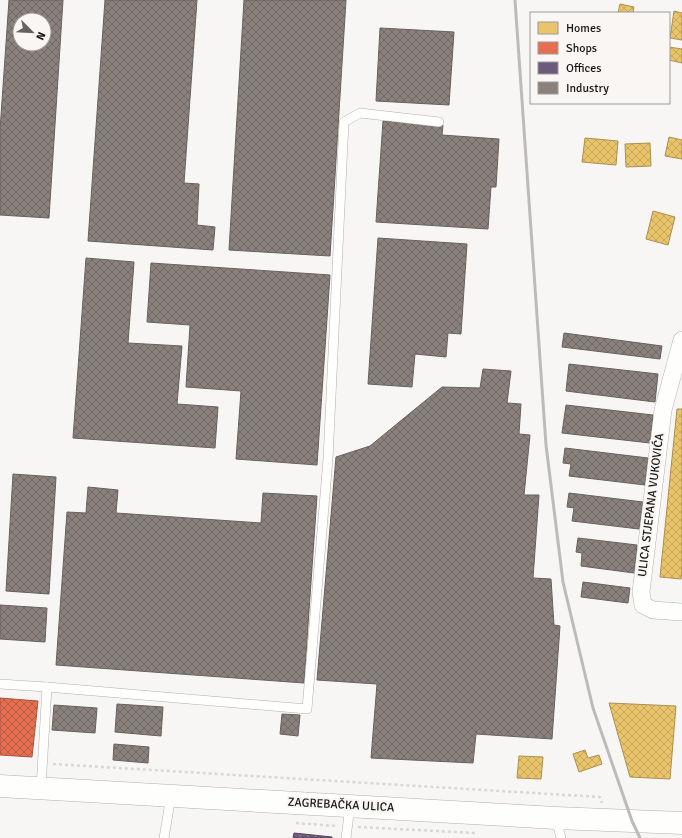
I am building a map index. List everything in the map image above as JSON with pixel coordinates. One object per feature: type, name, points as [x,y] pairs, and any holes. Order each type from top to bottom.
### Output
[{"type":"main road","name":"ZAGREBAČKA ULICA","points":[[0,786],[350,806],[558,828],[682,823]]},
{"type":"street","name":"ULICA STJEPANA VUKOVIĆA","points":[[682,340],[678,368],[663,410],[641,592],[643,604],[653,610],[682,612]]},
{"type":"lane","points":[[0,684],[307,709],[328,459],[344,122],[360,114],[439,122]]},
{"type":"lane","points":[[41,788],[47,687]]},
{"type":"lane","points":[[164,838],[171,796]]},
{"type":"lane","points":[[346,838],[350,806]]},
{"type":"path","points":[[42,763],[600,797],[604,808]]},
{"type":"path","points":[[369,828],[476,833]]},
{"type":"building: Homes","points":[[620,4],[634,7],[633,12],[618,12]]},
{"type":"building: Homes","points":[[674,11],[682,13],[682,40],[670,38]]},
{"type":"building: Homes","points":[[670,47],[682,49],[682,63],[670,60]]},
{"type":"building: Homes","points":[[669,137],[682,140],[682,159],[665,156]]},
{"type":"building: Homes","points":[[585,138],[618,141],[616,165],[582,162]]},
{"type":"building: Homes","points":[[650,143],[651,166],[626,167],[625,144]]},
{"type":"building: Homes","points":[[653,211],[675,217],[668,245],[646,239]]},
{"type":"building: Homes","points":[[677,409],[682,409],[681,579],[660,577]]},
{"type":"building: Homes","points":[[609,703],[676,706],[670,779],[630,777]]},
{"type":"building: Homes","points":[[585,750],[588,758],[599,755],[602,764],[579,772],[573,754]]},
{"type":"building: Homes","points":[[519,756],[543,757],[541,779],[517,778]]},
{"type":"building: Shops","points":[[0,698],[38,701],[32,757],[0,755]]},
{"type":"building: Offices","points":[[294,833],[332,837],[332,838],[293,838]]},
{"type":"building: Industry","points":[[9,0],[63,0],[49,218],[0,215],[0,130]]},
{"type":"building: Industry","points":[[105,0],[197,0],[184,183],[199,184],[197,225],[215,227],[213,250],[88,241]]},
{"type":"building: Industry","points":[[244,0],[346,0],[330,256],[229,250]]},
{"type":"building: Industry","points":[[380,28],[454,32],[449,105],[376,101]]},
{"type":"building: Industry","points":[[383,121],[443,125],[442,135],[499,139],[496,187],[491,187],[488,229],[376,222]]},
{"type":"building: Industry","points":[[378,238],[467,244],[461,334],[448,333],[446,357],[415,354],[412,387],[368,384]]},
{"type":"building: Industry","points":[[86,258],[134,262],[128,343],[182,346],[177,404],[218,407],[215,448],[73,438]]},
{"type":"building: Industry","points":[[151,263],[330,275],[317,465],[236,459],[241,391],[186,387],[190,325],[147,322]]},
{"type":"building: Industry","points":[[564,333],[662,346],[660,359],[562,347]]},
{"type":"building: Industry","points":[[569,364],[658,374],[655,402],[566,391]]},
{"type":"building: Industry","points":[[483,369],[511,371],[507,403],[521,404],[519,434],[530,435],[524,495],[539,495],[533,578],[551,579],[554,625],[560,626],[552,739],[476,734],[473,763],[371,758],[377,684],[317,680],[336,457],[370,446],[442,387],[480,388]]},
{"type":"building: Industry","points":[[566,405],[653,415],[650,443],[562,433]]},
{"type":"building: Industry","points":[[565,448],[648,458],[645,485],[569,476],[571,464],[563,463]]},
{"type":"building: Industry","points":[[13,474],[56,477],[49,594],[6,591]]},
{"type":"building: Industry","points":[[88,487],[118,490],[116,513],[261,523],[263,493],[317,496],[304,683],[56,665],[67,512],[86,513]]},
{"type":"building: Industry","points":[[569,493],[643,502],[639,529],[572,521],[574,508],[567,507]]},
{"type":"building: Industry","points":[[578,538],[637,545],[634,573],[581,566],[582,553],[576,552]]},
{"type":"building: Industry","points":[[583,582],[630,588],[628,603],[581,597]]},
{"type":"building: Industry","points":[[0,605],[47,608],[45,642],[0,639]]},
{"type":"building: Industry","points":[[117,704],[163,707],[161,736],[115,732]]},
{"type":"building: Industry","points":[[54,705],[97,708],[95,733],[52,730]]},
{"type":"building: Industry","points":[[282,714],[300,715],[298,736],[280,734]]},
{"type":"building: Industry","points":[[114,744],[149,747],[148,763],[113,760]]},
{"type":"railway","points":[[515,0],[546,445],[563,582],[593,708],[632,821],[640,838]]}]
